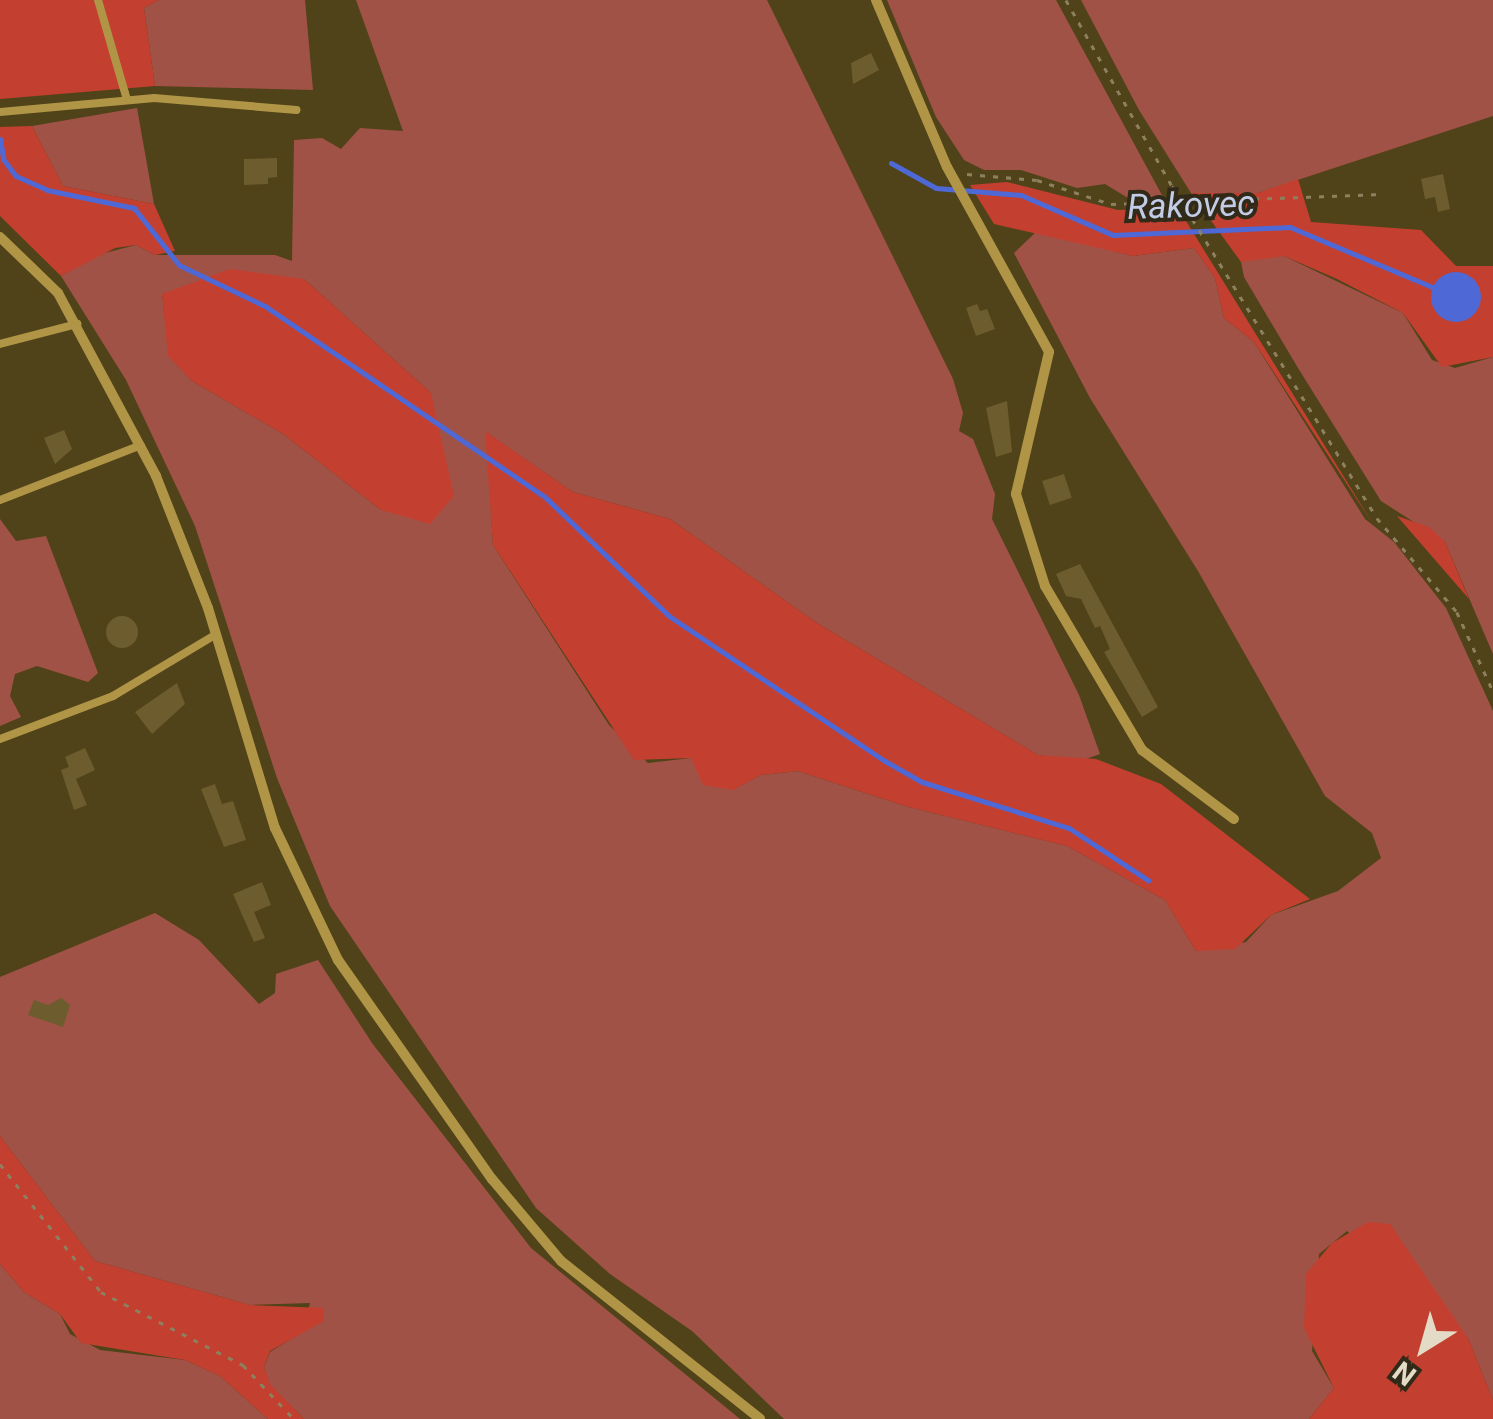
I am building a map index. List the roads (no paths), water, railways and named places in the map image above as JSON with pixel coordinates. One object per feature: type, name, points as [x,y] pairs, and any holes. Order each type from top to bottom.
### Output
[{"type":"street","points":[[876,0],[947,166],[1048,352],[1016,494],[1045,586],[1142,750],[1234,819]]},
{"type":"street","points":[[0,236],[58,293],[141,445],[215,635],[275,828],[338,960],[492,1179],[561,1261],[760,1419]]},
{"type":"lane","points":[[98,0],[127,100]]},
{"type":"lane","points":[[0,112],[127,100],[296,110]]},
{"type":"lane","points":[[0,344],[77,324]]},
{"type":"lane","points":[[0,500],[141,445]]},
{"type":"lane","points":[[0,739],[112,696],[215,635]]},
{"type":"water","points":[[1456,272],[1474,279],[1481,297],[1474,315],[1456,322],[1438,315],[1431,297],[1438,279]]},
{"type":"waterway","points":[[0,139],[3,159],[16,176],[47,190],[134,208],[179,265],[265,306],[545,497],[669,616],[885,761],[922,782],[1069,828],[1148,880]]},
{"type":"waterway","name":"Rakovec","points":[[891,163],[936,188],[1021,195],[1113,235],[1290,227],[1437,289]]}]
